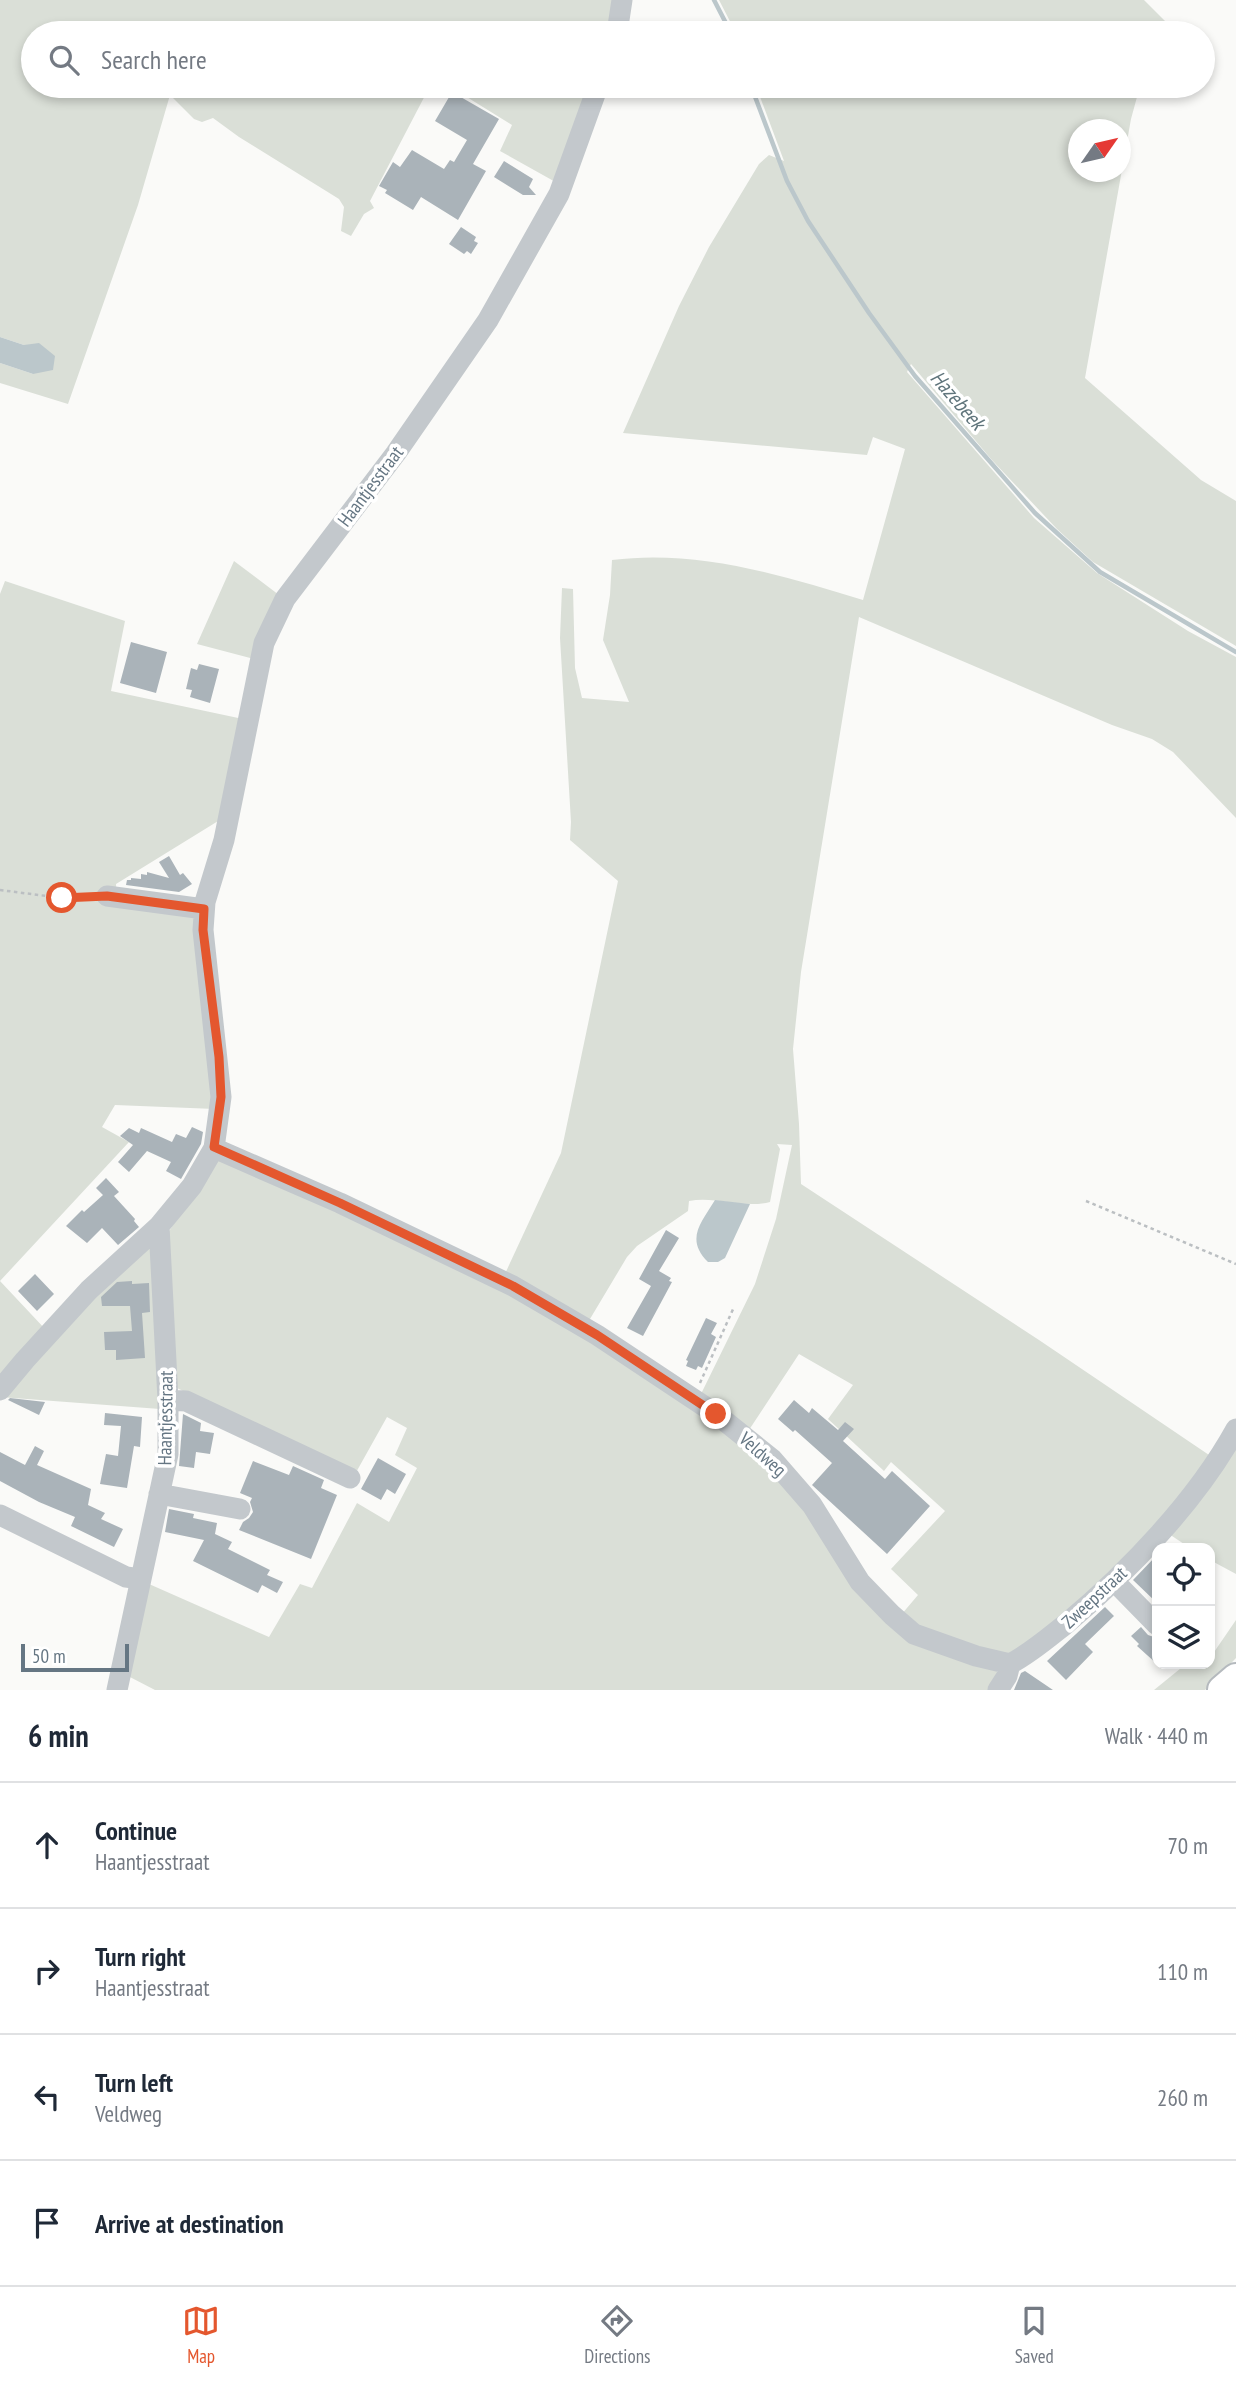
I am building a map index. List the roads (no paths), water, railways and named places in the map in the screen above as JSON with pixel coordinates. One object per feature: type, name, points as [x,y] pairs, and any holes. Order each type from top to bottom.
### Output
[{"type":"main road","points":[[1222,1690],[1236,1678]]},
{"type":"street","points":[[619,21],[622,0]]},
{"type":"street","name":"Haantjesstraat","points":[[0,1390],[89,1290],[159,1226],[192,1186],[214,1147],[221,1097],[219,1057],[203,930],[204,909],[224,840],[264,643],[285,599],[396,453],[488,320],[559,194],[594,98]]},
{"type":"street","points":[[107,896],[204,909]]},
{"type":"street","name":"Veldweg","points":[[214,1147],[340,1203],[513,1286],[597,1335],[748,1438],[812,1505],[860,1582],[915,1634],[976,1656],[1010,1664]]},
{"type":"street","name":"Haantjesstraat","points":[[117,1690],[168,1454],[168,1400],[159,1226]]},
{"type":"street","points":[[168,1400],[186,1401],[350,1478]]},
{"type":"street","name":"Zweepstraat","points":[[1010,1664],[1040,1645],[1114,1581],[1207,1476],[1236,1429]]},
{"type":"street","points":[[159,1494],[240,1509]]},
{"type":"street","points":[[0,1516],[126,1577],[141,1579]]},
{"type":"street","points":[[1114,1581],[1152,1620]]},
{"type":"street","points":[[998,1690],[1007,1676],[1010,1664]]},
{"type":"waterway","name":"Hazebeek","points":[[714,0],[725,21]]},
{"type":"waterway","name":"Hazebeek","points":[[756,98],[787,181],[808,221],[915,376],[1035,513],[1100,572],[1236,652]]}]
